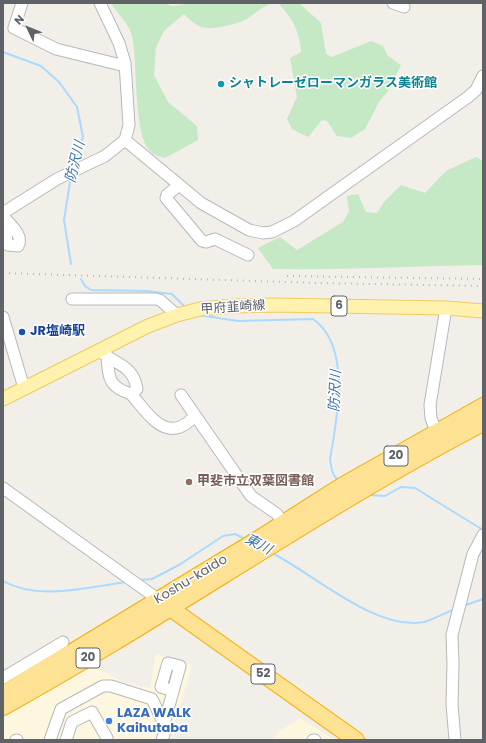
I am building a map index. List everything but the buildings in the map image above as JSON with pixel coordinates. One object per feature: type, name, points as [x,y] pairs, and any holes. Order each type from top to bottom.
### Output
[{"type":"highway","points":[[436,432],[483,397]]},
{"type":"highway","name":"Koshu-kaido","points":[[3,704],[354,487],[389,461],[436,432],[483,406]]},
{"type":"highway","name":"Koshu-kaido","points":[[354,487],[410,463],[483,423]]},
{"type":"highway","points":[[410,463],[432,455],[483,429]]},
{"type":"highway","name":"52","points":[[165,604],[356,740]]},
{"type":"main road","name":"甲府韮崎線","points":[[3,399],[24,388],[103,354],[148,326],[180,314],[200,309],[274,305],[481,310]]},
{"type":"street","points":[[22,3],[14,28],[56,49],[125,66]]},
{"type":"street","points":[[3,212],[67,174],[105,156],[125,140],[129,125],[125,66],[119,43],[100,3]]},
{"type":"street","points":[[393,3],[404,8]]},
{"type":"street","points":[[125,140],[201,203],[249,230],[263,233],[272,232],[294,221],[468,97],[476,90],[483,76]]},
{"type":"street","points":[[179,185],[167,195],[166,198],[202,241],[206,242],[215,239],[248,255]]},
{"type":"street","points":[[3,216],[20,236],[18,246],[8,245],[6,240],[6,226],[3,223]]},
{"type":"street","points":[[72,299],[156,298],[180,314]]},
{"type":"street","points":[[436,432],[431,418],[430,405],[446,308]]},
{"type":"street","points":[[3,317],[24,388]]},
{"type":"street","points":[[103,354],[121,363],[136,379],[137,389],[131,394]]},
{"type":"street","points":[[103,354],[109,379],[118,390],[131,394],[159,425],[169,429],[180,427],[195,416]]},
{"type":"street","points":[[181,395],[251,496],[277,514],[286,529]]},
{"type":"street","points":[[3,488],[165,604]]},
{"type":"street","points":[[455,740],[452,704],[454,664],[452,635],[473,554],[483,535]]},
{"type":"street","points":[[3,678],[63,642]]},
{"type":"street","points":[[50,740],[61,709],[103,686],[111,686],[152,699],[166,728],[162,740]]},
{"type":"street","points":[[164,724],[173,691]]},
{"type":"street","points":[[66,740],[72,722],[92,712],[107,738]]},
{"type":"shaded area","points":[[156,654],[191,665],[189,677],[169,740],[3,740],[3,718],[92,666],[125,683],[150,688]]},
{"type":"shaded area","points":[[300,718],[334,740],[274,740],[278,732]]},
{"type":"green space","points":[[111,3],[163,3],[172,6],[195,3],[273,3],[262,8],[243,21],[218,28],[201,27],[184,14],[164,31],[156,47],[154,75],[168,102],[197,126],[198,140],[165,158],[152,153],[145,144],[139,116],[132,36],[126,23]]},
{"type":"green space","points":[[278,3],[299,3],[321,23],[326,54],[332,57],[371,41],[383,46],[388,56],[401,65],[388,91],[379,102],[365,129],[351,138],[337,136],[327,121],[322,120],[308,137],[292,129],[287,119],[297,97],[290,58],[301,52],[297,31],[287,14]]},
{"type":"green space","points":[[476,157],[483,161],[483,265],[273,269],[258,248],[280,237],[297,250],[343,222],[349,212],[347,196],[358,194],[366,212],[377,213],[385,201],[401,185],[425,193],[446,171]]},
{"type":"waterway","name":"防沢川","points":[[3,52],[41,66],[59,82],[77,107],[83,137],[74,166]]},
{"type":"waterway","name":"防沢川","points":[[71,176],[64,220],[71,264]]},
{"type":"waterway","name":"防沢川","points":[[81,279],[85,286],[91,290],[147,291],[172,294],[185,307]]},
{"type":"waterway","name":"防沢川","points":[[199,315],[238,321],[313,319],[325,331],[333,347],[339,384],[336,424],[330,459],[333,474],[339,480]]},
{"type":"waterway","name":"防沢川","points":[[368,495],[385,496],[401,487],[415,488],[483,530]]},
{"type":"waterway","name":"東川","points":[[139,580],[152,579],[179,565],[223,536],[235,534],[245,539]]},
{"type":"waterway","name":"東川","points":[[272,553],[345,599],[386,618],[406,623],[424,622],[455,609]]},
{"type":"waterway","name":"東川","points":[[3,581],[17,587],[47,591],[64,591],[127,582]]},
{"type":"waterway","name":"東川","points":[[463,606],[483,599]]},
{"type":"railway","points":[[3,273],[318,283],[483,286]]},
{"type":"railway","points":[[287,276],[483,279]]},
{"type":"place","name":"シャトレーゼローマンガラス美術館","points":[[221,84]]},
{"type":"place","name":"JR塩崎駅","points":[[22,332]]},
{"type":"place","name":"甲斐市立双葉図書館","points":[[189,482]]},
{"type":"place","name":"LAZA WALK Kaihutaba","points":[[109,721]]}]
